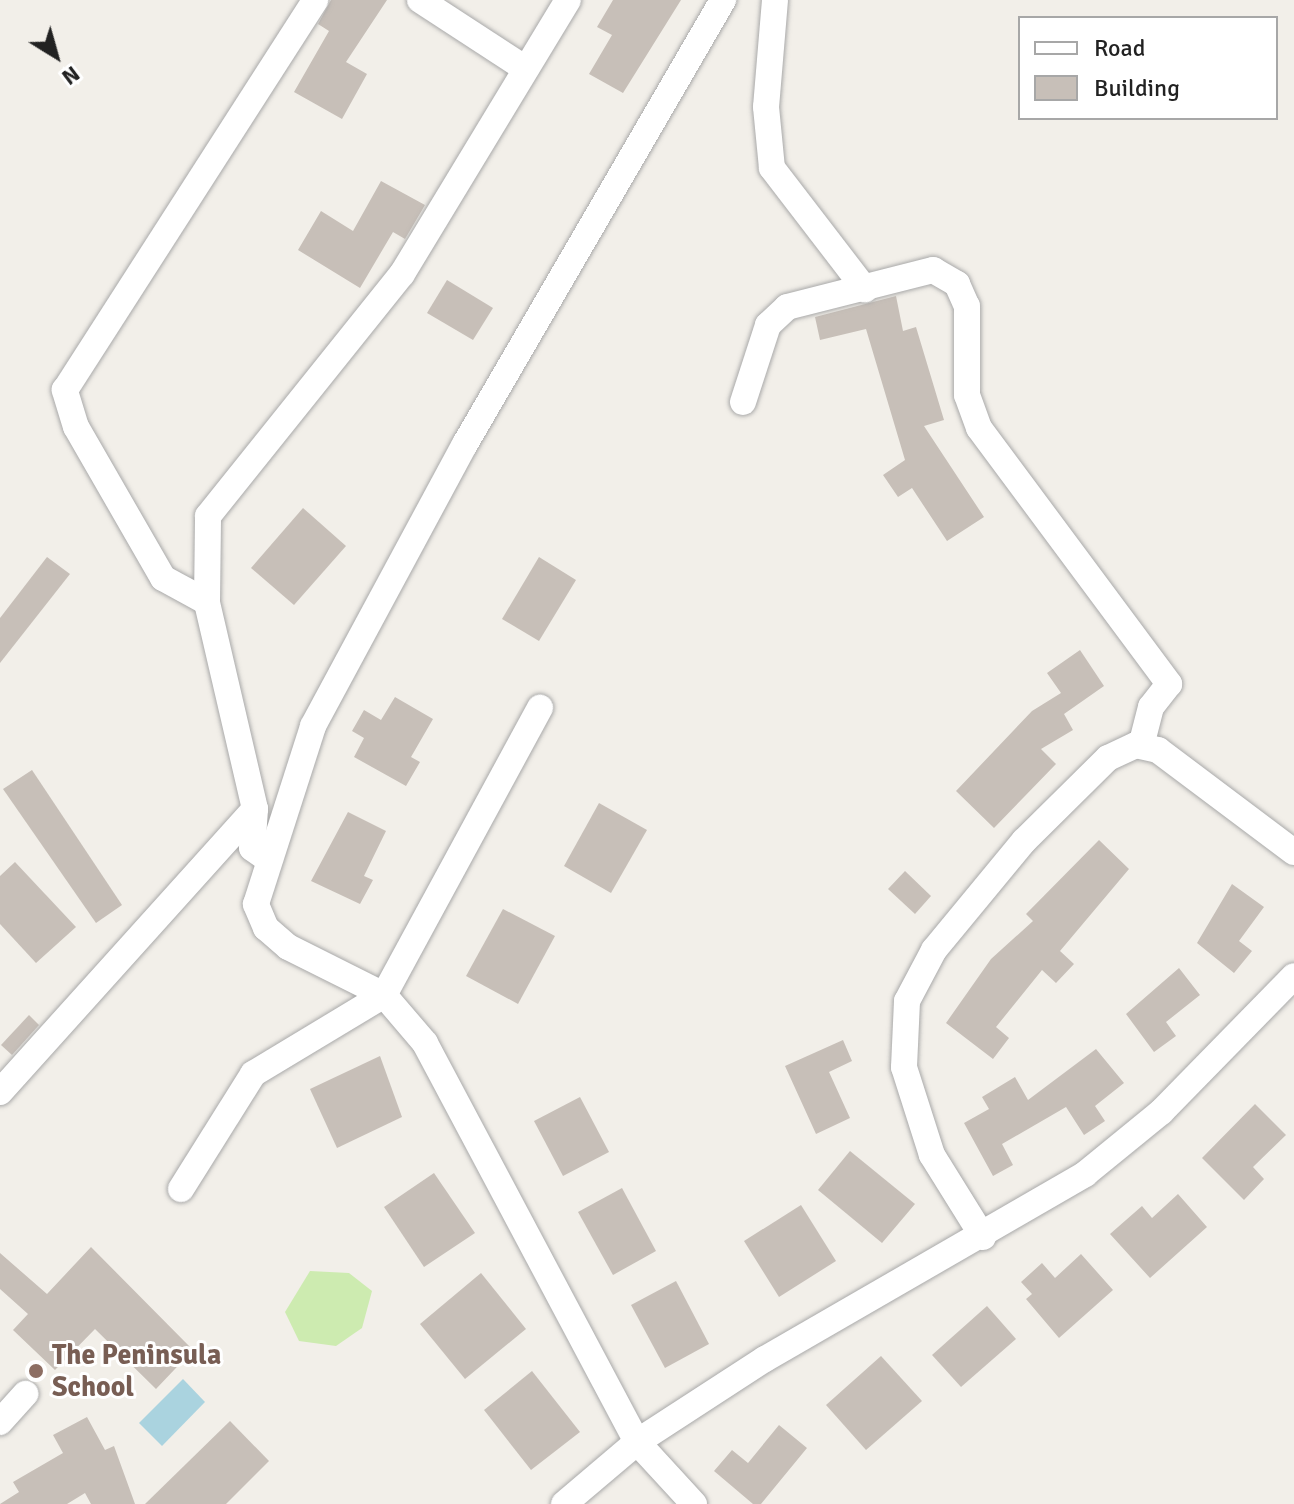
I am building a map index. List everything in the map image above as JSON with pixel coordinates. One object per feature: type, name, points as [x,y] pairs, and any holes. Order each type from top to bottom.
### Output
[{"type":"street","points":[[207,602],[163,578],[76,427],[65,390],[315,0]]},
{"type":"street","points":[[420,0],[526,69]]},
{"type":"street","points":[[269,860],[252,848],[255,809],[207,602],[208,516],[402,274],[568,0]]},
{"type":"street","points":[[694,1504],[637,1442],[468,1114],[425,1043],[384,995],[266,928],[256,904],[313,726],[465,444],[723,0]]},
{"type":"street","points":[[775,0],[766,107],[772,168],[865,289]]},
{"type":"street","points":[[743,402],[768,325],[787,307],[933,270],[957,284],[967,306],[967,395],[979,428],[1169,684],[1151,707],[1141,746]]},
{"type":"street","points":[[181,1189],[253,1074],[384,995],[540,708]]},
{"type":"street","points":[[983,1237],[932,1155],[904,1067],[907,1001],[934,950],[1024,841],[1108,758],[1141,746],[1158,750],[1292,841]]},
{"type":"street","points":[[0,1092],[255,809]]},
{"type":"street","points":[[564,1504],[637,1442],[765,1359],[983,1237],[1085,1174],[1161,1112],[1294,976]]},
{"type":"street","points":[[0,1422],[25,1394]]},
{"type":"green space","points":[[310,1271],[349,1273],[372,1291],[362,1328],[336,1346],[299,1341],[285,1312]]},
{"type":"water","points":[[183,1379],[205,1402],[162,1446],[139,1423]]},
{"type":"building","points":[[331,0],[387,0],[346,62],[367,74],[342,119],[294,92],[329,31],[318,24]]},
{"type":"building","points":[[613,0],[681,0],[623,93],[589,74],[612,35],[597,27]]},
{"type":"building","points":[[381,181],[425,205],[405,239],[393,232],[360,288],[298,250],[321,211],[353,231]]},
{"type":"building","points":[[447,280],[493,308],[473,340],[427,313]]},
{"type":"building","points":[[896,296],[903,331],[916,327],[944,420],[924,426],[984,517],[947,541],[912,488],[898,497],[883,475],[905,460],[866,329],[820,340],[815,317]]},
{"type":"building","points":[[303,508],[346,546],[294,605],[251,568]]},
{"type":"building","points":[[47,557],[70,574],[0,663],[0,618]]},
{"type":"building","points":[[539,557],[576,580],[539,641],[502,619]]},
{"type":"building","points":[[1080,650],[1104,686],[1064,714],[1073,730],[1041,749],[1056,764],[994,828],[956,791],[1032,711],[1061,693],[1047,673]]},
{"type":"building","points":[[395,697],[433,719],[411,757],[420,762],[406,786],[354,757],[364,738],[352,731],[364,710],[381,720]]},
{"type":"building","points":[[32,770],[122,905],[96,923],[3,789]]},
{"type":"building","points":[[599,803],[647,830],[611,893],[564,866]]},
{"type":"building","points":[[348,812],[386,831],[364,876],[373,880],[360,904],[311,881]]},
{"type":"building","points":[[1099,840],[1129,869],[1060,951],[1074,964],[1056,983],[1042,970],[996,1027],[1009,1038],[993,1059],[946,1023],[991,959],[1033,921],[1026,914]]},
{"type":"building","points":[[15,862],[76,927],[36,963],[0,924],[0,876]]},
{"type":"building","points":[[905,871],[931,896],[915,914],[888,889]]},
{"type":"building","points":[[1232,884],[1264,907],[1239,941],[1252,951],[1234,973],[1197,943]]},
{"type":"building","points":[[503,909],[555,936],[518,1004],[466,976]]},
{"type":"building","points":[[1179,968],[1200,995],[1166,1022],[1176,1036],[1154,1052],[1126,1014]]},
{"type":"building","points":[[29,1015],[39,1025],[12,1055],[1,1045]]},
{"type":"building","points":[[843,1040],[852,1061],[829,1072],[850,1118],[816,1134],[785,1066]]},
{"type":"building","points":[[1096,1049],[1124,1083],[1095,1106],[1105,1121],[1084,1135],[1066,1107],[1002,1144],[1013,1165],[993,1176],[964,1123],[989,1109],[982,1097],[1015,1077],[1028,1100]]},
{"type":"building","points":[[380,1056],[402,1117],[337,1148],[310,1089]]},
{"type":"building","points":[[580,1097],[609,1152],[563,1176],[534,1121]]},
{"type":"building","points":[[1255,1104],[1286,1135],[1253,1167],[1264,1179],[1244,1200],[1202,1158]]},
{"type":"building","points":[[850,1151],[915,1204],[882,1243],[818,1190]]},
{"type":"building","points":[[434,1173],[475,1233],[424,1267],[384,1207]]},
{"type":"building","points":[[622,1188],[656,1251],[613,1275],[578,1212]]},
{"type":"building","points":[[1178,1194],[1207,1227],[1150,1278],[1110,1234],[1142,1206],[1152,1218]]},
{"type":"building","points":[[801,1205],[836,1261],[779,1297],[744,1241]]},
{"type":"building","points":[[91,1247],[193,1350],[156,1389],[95,1329],[55,1370],[13,1330],[28,1314],[0,1289],[0,1253],[47,1294]]},
{"type":"building","points":[[1081,1254],[1113,1290],[1059,1338],[1026,1299],[1032,1294],[1021,1282],[1042,1263],[1055,1278]]},
{"type":"building","points":[[481,1273],[526,1329],[465,1379],[420,1324]]},
{"type":"building","points":[[676,1281],[709,1344],[665,1368],[631,1305]]},
{"type":"building","points":[[987,1306],[1016,1339],[961,1387],[932,1355]]},
{"type":"building","points":[[881,1356],[922,1401],[866,1450],[826,1405]]},
{"type":"building","points":[[532,1371],[580,1432],[531,1470],[484,1410]]},
{"type":"building","points":[[87,1417],[105,1450],[114,1446],[135,1504],[91,1504],[85,1493],[67,1504],[0,1504],[19,1492],[13,1482],[63,1453],[53,1435]]},
{"type":"building","points":[[230,1421],[269,1461],[226,1504],[145,1504]]},
{"type":"building","points":[[779,1425],[807,1448],[761,1504],[753,1504],[714,1471],[732,1450],[748,1463]]},
{"type":"place","name":"The Peninsula School","points":[[36,1371]]}]
